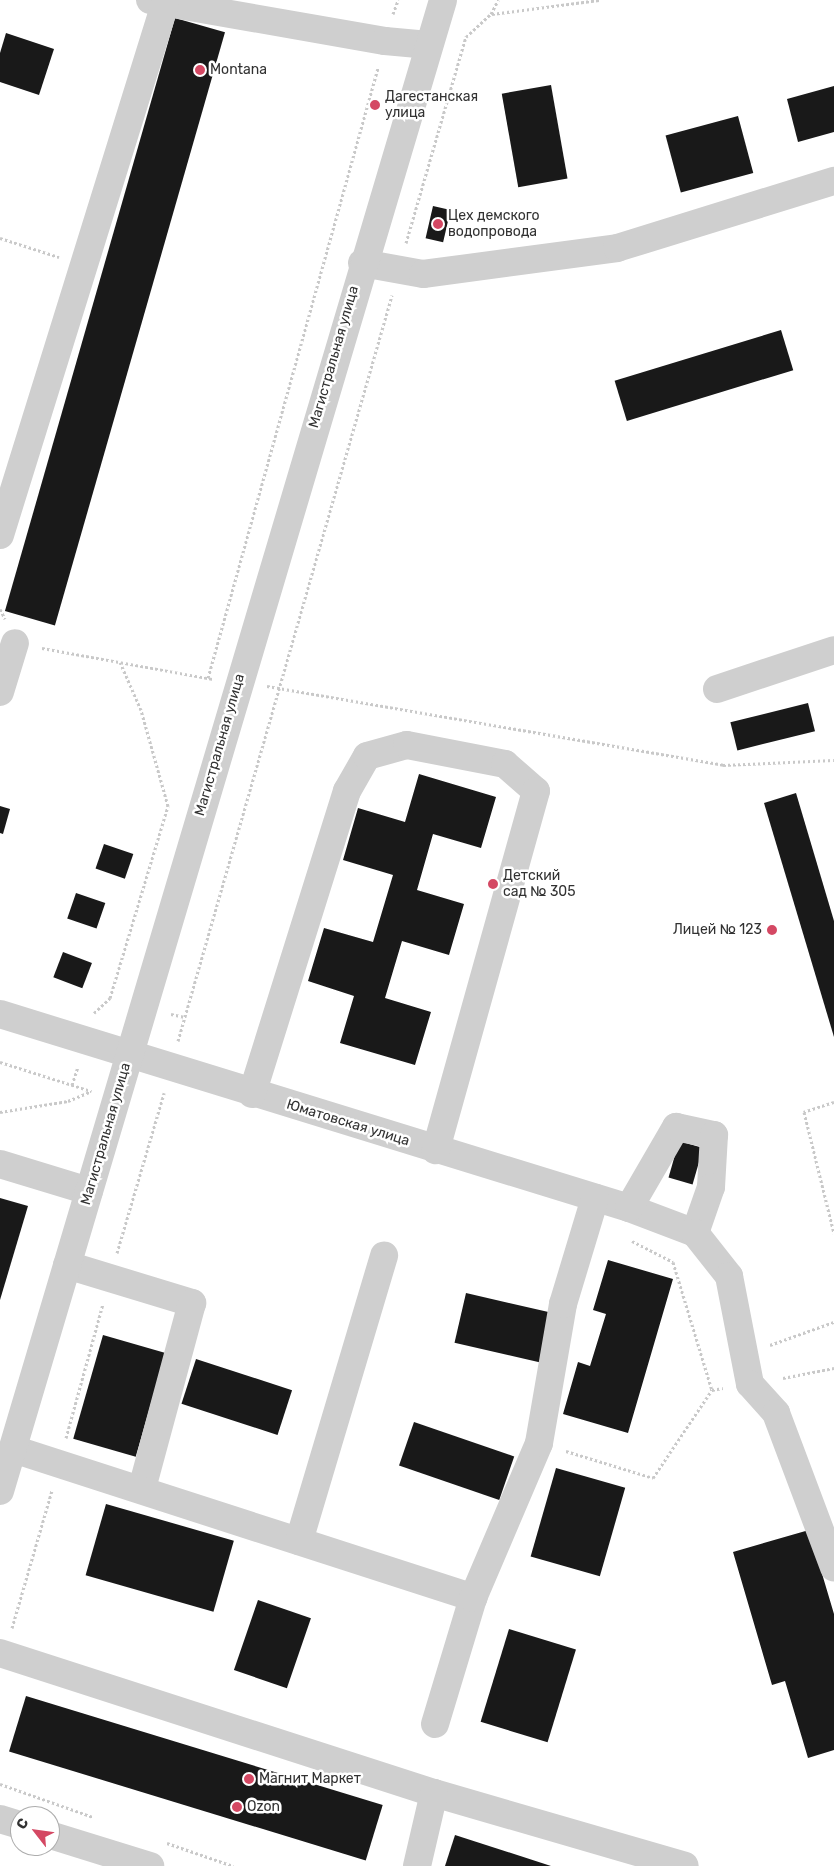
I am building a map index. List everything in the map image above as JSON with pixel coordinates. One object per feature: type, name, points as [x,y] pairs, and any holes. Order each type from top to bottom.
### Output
[{"type":"street","name":"Магистральная улица","points":[[0,1491],[362,263],[443,0]]},
{"type":"street","points":[[0,535],[157,2],[385,41],[429,44]]},
{"type":"street","points":[[362,263],[398,272],[423,274],[617,248],[834,180]]},
{"type":"street","points":[[0,692],[15,643]]},
{"type":"street","points":[[717,689],[834,650]]},
{"type":"street","points":[[252,1094],[347,791],[368,756],[407,745],[504,764],[536,790],[436,1150]]},
{"type":"street","name":"Юматовская улица","points":[[0,1014],[125,1068],[170,1084],[252,1094],[436,1150],[592,1209],[629,1208],[695,1233]]},
{"type":"street","points":[[629,1208],[676,1127],[714,1135],[711,1187],[695,1233],[728,1276],[750,1384],[776,1413],[834,1567]]},
{"type":"street","points":[[0,1164],[88,1191]]},
{"type":"street","points":[[435,1724],[473,1598],[539,1443],[563,1304],[592,1209]]},
{"type":"street","points":[[299,1541],[384,1255]]},
{"type":"street","points":[[67,1265],[192,1303],[142,1488]]},
{"type":"street","points":[[13,1449],[60,1461],[473,1598]]},
{"type":"street","points":[[2,1654],[434,1793],[685,1866]]},
{"type":"street","points":[[416,1866],[434,1793]]},
{"type":"street","points":[[60,1838],[150,1866]]},
{"type":"path","points":[[2,1654],[60,1461],[110,1277],[170,1084],[279,687],[466,37],[491,14],[498,0]]},
{"type":"path","points":[[491,14],[600,0]]},
{"type":"path","points":[[208,678],[385,41]]},
{"type":"path","points":[[0,238],[81,264]]},
{"type":"path","points":[[15,643],[238,684],[279,687],[723,765],[834,760]]},
{"type":"path","points":[[92,1015],[110,998],[168,806],[142,710],[120,662]]},
{"type":"path","points":[[0,1062],[91,1091]]},
{"type":"path","points":[[0,1112],[68,1101],[91,1091],[125,1068],[170,1084]]},
{"type":"path","points":[[834,1102],[804,1112],[834,1233]]},
{"type":"path","points":[[592,1209],[674,1262],[712,1390]]},
{"type":"path","points":[[745,1357],[800,1332],[834,1322]]},
{"type":"path","points":[[539,1443],[654,1478],[712,1390],[834,1368]]},
{"type":"building","points":[[175,18],[225,32],[55,625],[5,611]]},
{"type":"building","points":[[6,33],[54,49],[39,95],[0,82],[0,53]]},
{"type":"building","points":[[551,85],[567,179],[518,187],[502,94]]},
{"type":"building","points":[[834,86],[834,132],[798,142],[787,99]]},
{"type":"building","points":[[738,116],[753,173],[681,192],[666,135]]},
{"type":"building","name":"Цех демского водопровода","points":[[433,206],[451,210],[443,242],[426,238]]},
{"type":"building","points":[[781,330],[793,370],[627,421],[615,381]]},
{"type":"building","points":[[808,703],[815,731],[737,750],[730,722]]},
{"type":"building","points":[[419,774],[496,797],[481,848],[433,834],[417,890],[464,904],[449,955],[402,941],[385,998],[431,1012],[415,1065],[340,1043],[354,996],[308,981],[324,928],[373,942],[393,875],[343,860],[358,808],[405,822]]},
{"type":"building","points":[[796,793],[834,921],[834,1037],[764,803]]},
{"type":"building","points":[[0,806],[10,809],[3,834],[0,833]]},
{"type":"building","points":[[104,844],[133,854],[125,879],[96,869]]},
{"type":"building","points":[[76,893],[105,903],[97,929],[67,919]]},
{"type":"building","points":[[63,952],[92,963],[82,988],[53,977]]},
{"type":"building","points":[[679,1141],[703,1148],[693,1184],[669,1178]]},
{"type":"building","points":[[0,1198],[28,1206],[0,1300]]},
{"type":"building","points":[[608,1260],[673,1279],[628,1433],[563,1414],[578,1362],[590,1366],[606,1314],[593,1310]]},
{"type":"building","points":[[466,1293],[561,1315],[549,1365],[455,1343]]},
{"type":"building","points":[[103,1335],[165,1353],[136,1457],[73,1439]]},
{"type":"building","points":[[196,1359],[292,1390],[278,1435],[181,1404]]},
{"type":"building","points":[[414,1422],[514,1457],[499,1500],[399,1465]]},
{"type":"building","points":[[556,1468],[625,1488],[600,1576],[531,1556]]},
{"type":"building","points":[[106,1504],[234,1541],[213,1612],[86,1575]]},
{"type":"building","points":[[809,1530],[834,1614],[834,1750],[808,1758],[785,1681],[772,1685],[733,1552]]},
{"type":"building","points":[[258,1600],[311,1618],[287,1688],[234,1670]]},
{"type":"building","points":[[509,1629],[576,1649],[548,1742],[481,1722]]},
{"type":"building","points":[[26,1696],[383,1805],[366,1861],[9,1751]]},
{"type":"building","points":[[455,1835],[551,1866],[445,1866]]},
{"type":"place","name":"Montana","points":[[200,70]]},
{"type":"place","name":"Дагестанская улица","points":[[375,105]]},
{"type":"place","name":"Цех демского водопровода","points":[[438,224]]},
{"type":"place","name":"Детский сад № 305","points":[[493,884]]},
{"type":"place","name":"Лицей № 123","points":[[772,930]]},
{"type":"place","name":"Магнит Маркет","points":[[249,1779]]},
{"type":"place","name":"Ozon","points":[[237,1807]]}]
